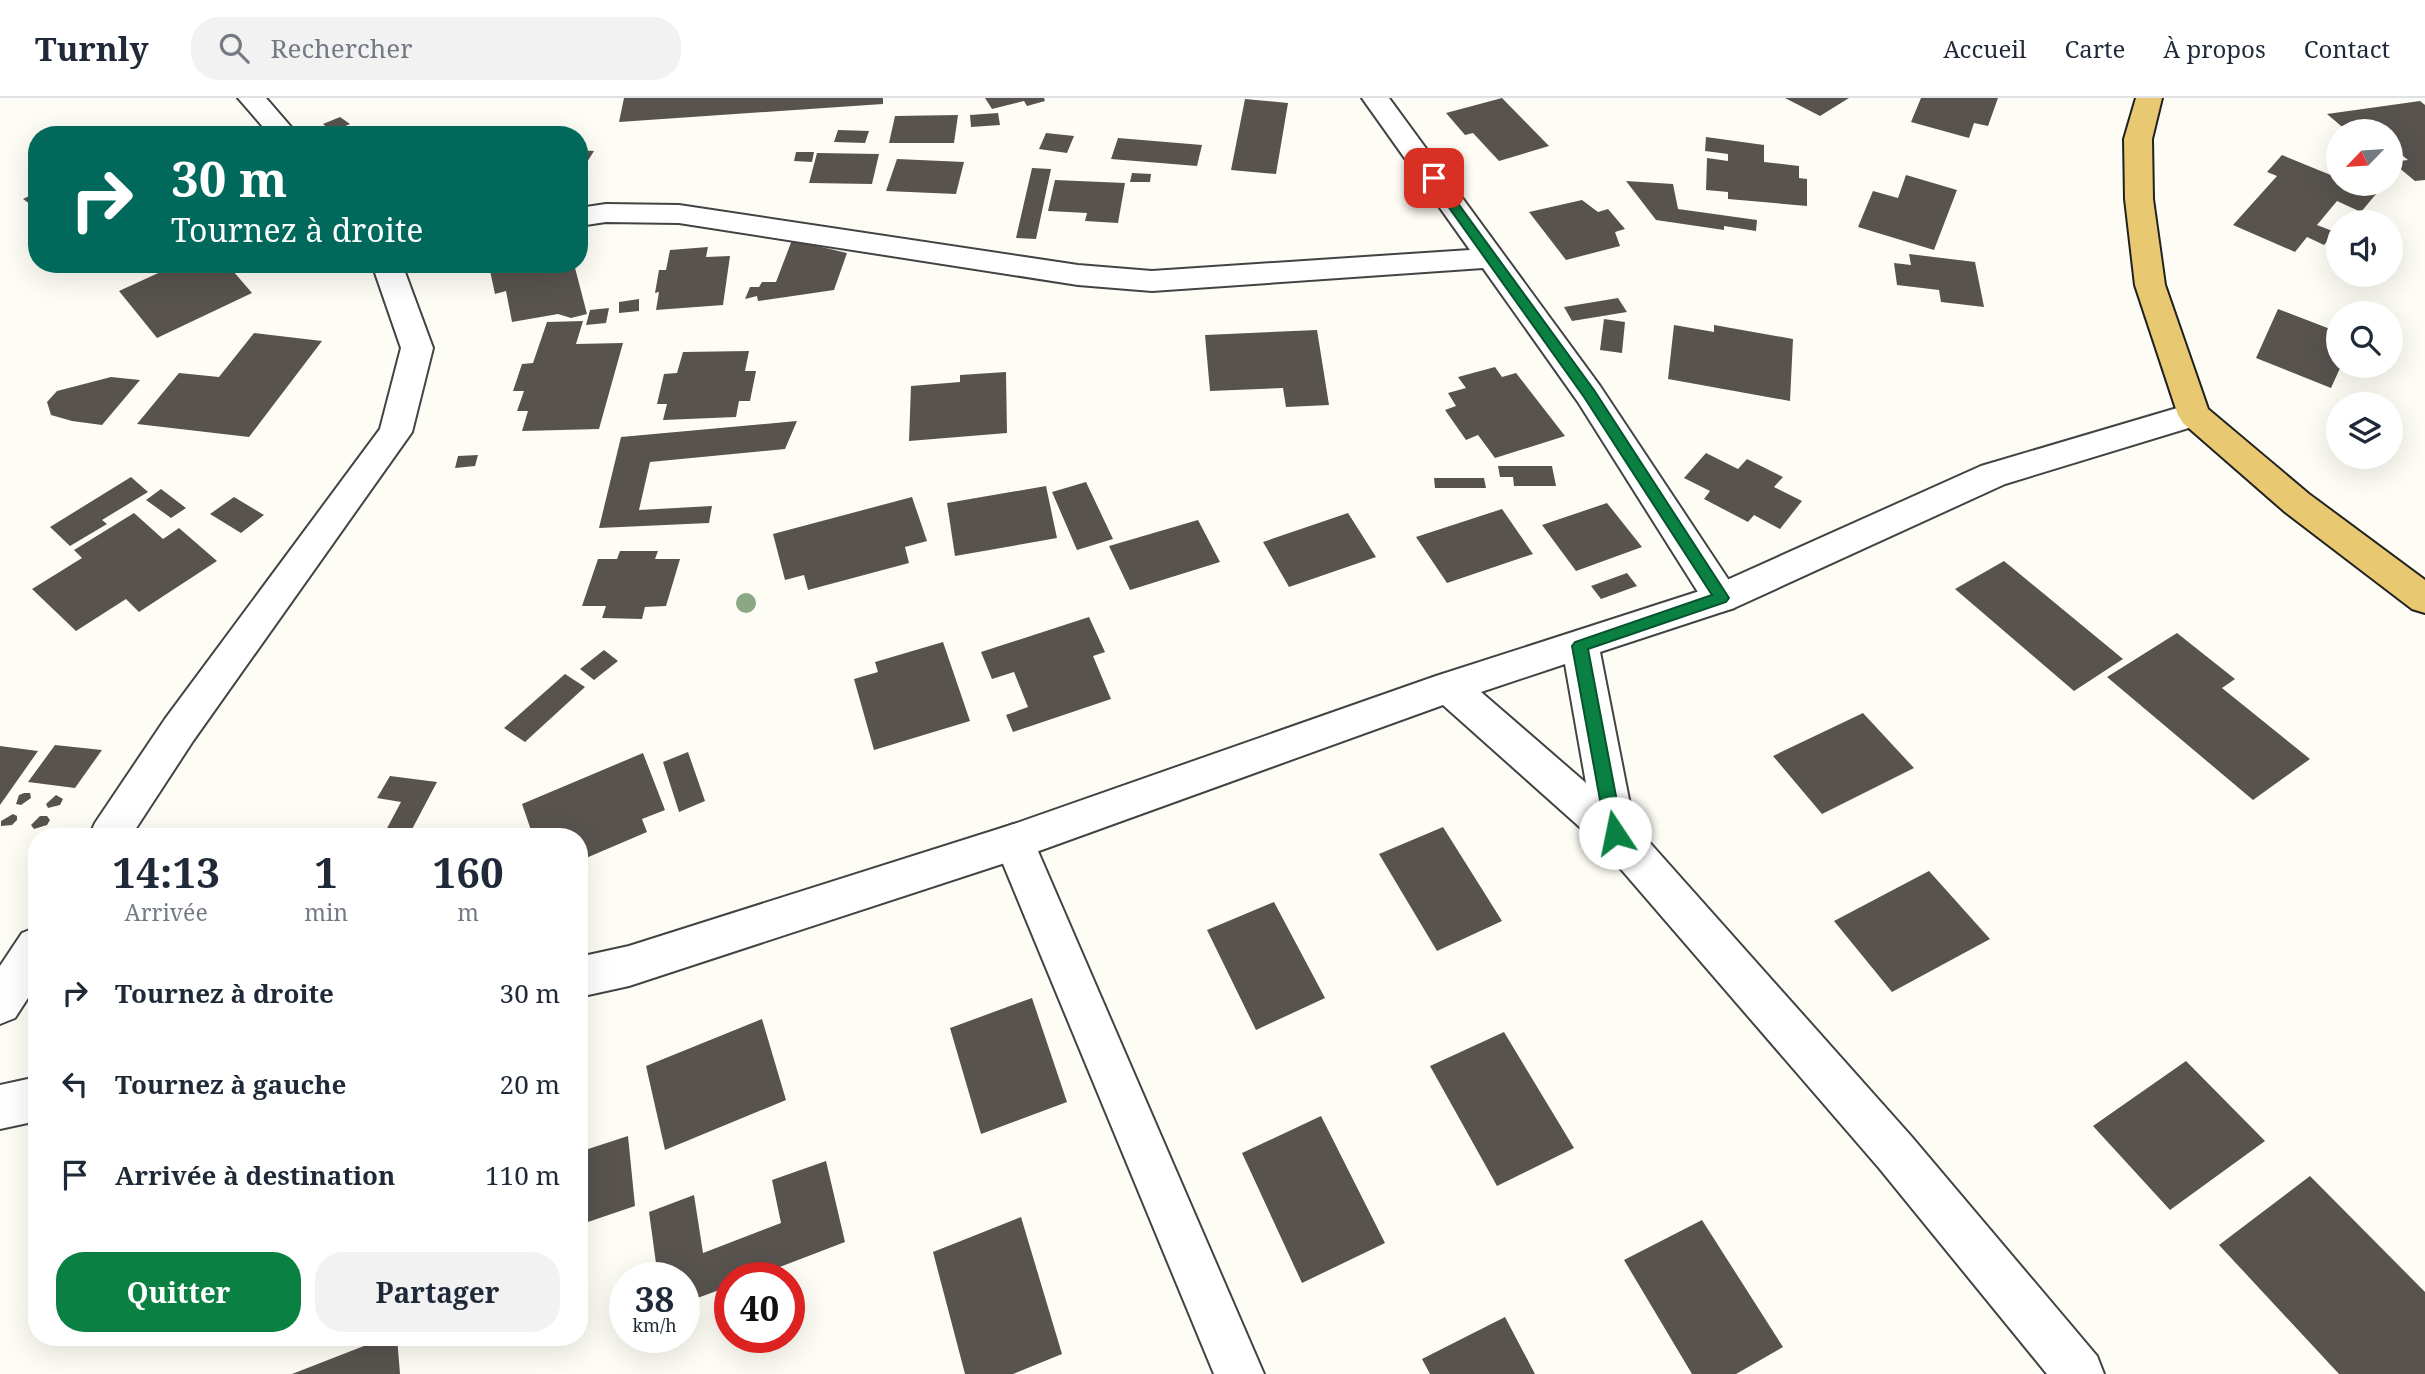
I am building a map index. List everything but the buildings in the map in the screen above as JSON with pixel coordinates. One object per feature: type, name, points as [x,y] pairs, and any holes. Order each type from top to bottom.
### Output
[{"type":"highway","points":[[2149,98],[2138,139],[2139,199],[2150,285],[2194,415],[2297,503],[2425,599]]},
{"type":"street","points":[[251,98],[277,126]]},
{"type":"street","points":[[1375,98],[1589,394],[1721,598]]},
{"type":"street","points":[[588,216],[606,213],[680,214],[1078,275],[1152,281],[1492,258]]},
{"type":"street","points":[[114,828],[179,730],[396,432],[416,348],[390,273]]},
{"type":"street","points":[[588,975],[629,966],[1014,842],[1449,687],[1721,598],[1993,475],[2194,415]]},
{"type":"street","points":[[1580,646],[1615,833]]},
{"type":"street","points":[[1449,687],[1615,833],[1895,1152],[2079,1374]]},
{"type":"street","points":[[1014,842],[1239,1374]]},
{"type":"street","points":[[0,1003],[28,961]]},
{"type":"street","points":[[0,1107],[28,1100]]},
{"type":"route","points":[[1434,178],[1589,394],[1721,598],[1580,646],[1615,833]]}]
